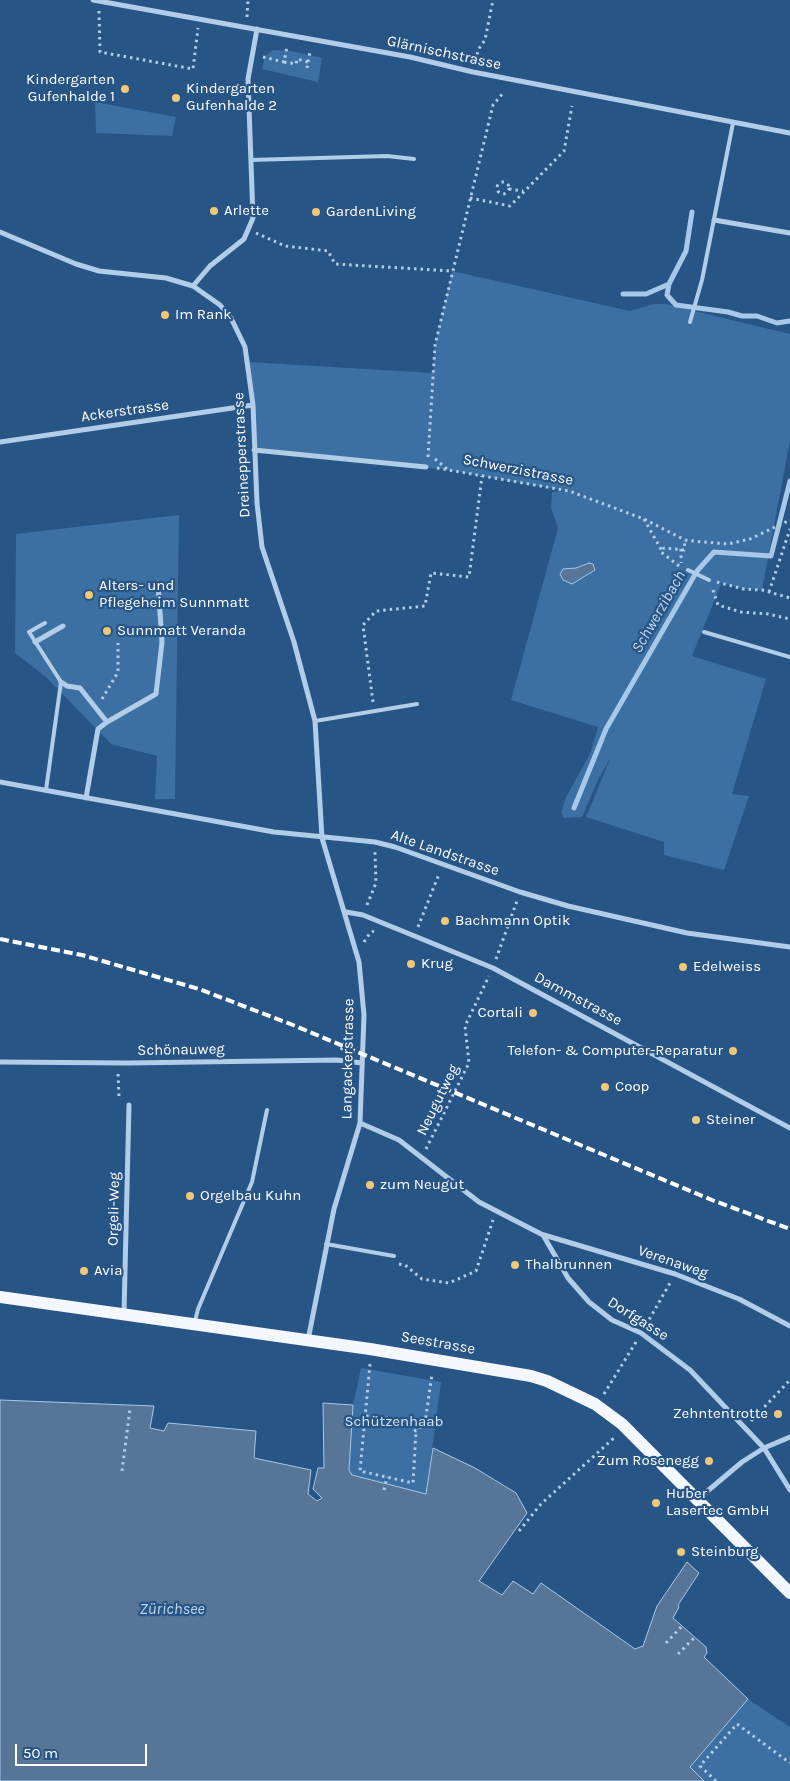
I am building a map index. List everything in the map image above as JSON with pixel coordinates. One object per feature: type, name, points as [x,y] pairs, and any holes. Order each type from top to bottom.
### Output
[{"type":"main road","name":"Seestrasse","points":[[0,1297],[124,1313],[431,1358],[531,1376],[595,1404],[622,1424],[790,1593]]},
{"type":"street","name":"Glärnischstrasse","points":[[93,0],[410,57],[473,72],[790,134]]},
{"type":"street","points":[[193,286],[210,266],[244,239],[253,218],[248,79],[256,29]]},
{"type":"street","points":[[714,220],[790,233]]},
{"type":"street","name":"Dreinepperstrasse","points":[[0,232],[76,264],[99,271],[166,278],[193,286],[220,305],[240,333],[249,362],[253,405],[256,503],[262,547],[294,642],[315,720],[322,838]]},
{"type":"street","name":"Ackerstrasse","points":[[0,442],[253,405]]},
{"type":"street","points":[[254,450],[426,467]]},
{"type":"street","points":[[86,798],[98,730],[107,722],[156,694],[162,642],[158,583]]},
{"type":"street","points":[[35,642],[64,626]]},
{"type":"street","points":[[61,682],[68,686],[80,688],[107,722]]},
{"type":"street","name":"Alte Landstrasse","points":[[0,782],[274,832],[375,842],[395,847],[520,892],[568,906],[687,933],[790,948]]},
{"type":"street","name":"Langackerstrasse","points":[[308,1340],[326,1244],[360,1123],[364,1015],[359,962],[346,912],[322,838]]},
{"type":"street","name":"Dammstrasse","points":[[346,912],[363,914],[493,968],[790,1128]]},
{"type":"street","name":"Schönauweg","points":[[0,1062],[118,1063],[336,1060],[362,1063]]},
{"type":"street","name":"Orgeli-Weg","points":[[124,1313],[128,1106]]},
{"type":"street","points":[[360,1123],[399,1140],[479,1202],[543,1235]]},
{"type":"street","name":"Verenaweg","points":[[543,1235],[675,1274],[739,1299],[790,1326]]},
{"type":"street","name":"Dorfgasse","points":[[543,1235],[568,1278],[589,1302],[612,1320],[641,1333],[683,1364],[764,1448],[790,1490]]},
{"type":"street","points":[[697,1500],[742,1462],[764,1448],[790,1437]]},
{"type":"lane","points":[[690,322],[694,302],[702,280],[733,123]]},
{"type":"lane","points":[[251,160],[387,156],[414,159]]},
{"type":"lane","points":[[688,570],[709,580]]},
{"type":"lane","points":[[46,623],[30,632],[61,682],[46,790]]},
{"type":"lane","points":[[704,632],[790,657]]},
{"type":"lane","points":[[315,720],[417,704]]},
{"type":"lane","points":[[194,1324],[198,1309],[252,1182],[267,1110]]},
{"type":"lane","points":[[326,1244],[394,1256]]},
{"type":"path","points":[[246,27],[248,0]]},
{"type":"path","points":[[473,72],[478,50],[485,40],[493,0]]},
{"type":"path","points":[[99,2],[100,52],[193,69],[200,20]]},
{"type":"path","points":[[284,62],[287,47]]},
{"type":"path","points":[[307,68],[310,52]]},
{"type":"path","points":[[253,55],[296,64],[297,59],[308,62]]},
{"type":"path","points":[[449,470],[428,455],[435,345],[493,105],[503,93]]},
{"type":"path","points":[[470,198],[510,206],[564,151],[572,106]]},
{"type":"path","points":[[501,194],[497,190],[499,182],[506,182],[509,189]]},
{"type":"path","points":[[509,189],[524,192]]},
{"type":"path","points":[[501,194],[505,194],[509,189]]},
{"type":"path","points":[[499,203],[501,194]]},
{"type":"path","points":[[248,229],[285,246],[328,251],[335,264],[452,272]]},
{"type":"path","name":"Schwerzistrasse","points":[[426,467],[569,491],[644,519],[685,540]]},
{"type":"path","points":[[374,712],[363,624],[376,611],[425,606],[431,573],[469,577],[482,476]]},
{"type":"path","points":[[644,519],[662,551],[676,565],[683,568],[680,559],[681,549]]},
{"type":"path","points":[[662,551],[664,548],[684,550],[685,540],[728,544],[750,539],[772,526],[790,520]]},
{"type":"path","points":[[769,592],[790,528]]},
{"type":"path","points":[[709,580],[790,598]]},
{"type":"path","points":[[709,580],[718,606],[741,612],[768,614],[790,619]]},
{"type":"path","points":[[96,708],[118,672],[118,643]]},
{"type":"path","points":[[363,914],[376,883],[375,842]]},
{"type":"path","points":[[415,936],[441,869]]},
{"type":"path","name":"Neugutweg","points":[[422,1157],[469,1063],[465,1026],[493,968],[518,898]]},
{"type":"path","points":[[336,1060],[354,1025],[364,1015]]},
{"type":"path","points":[[118,1063],[119,1097],[128,1106]]},
{"type":"path","points":[[397,1263],[405,1265],[422,1279],[449,1282],[476,1271],[497,1210]]},
{"type":"path","points":[[370,1362],[360,1471],[413,1483],[416,1431],[425,1424],[432,1371]]},
{"type":"path","points":[[744,1428],[790,1380]]},
{"type":"path","points":[[122,1471],[130,1408]]},
{"type":"path","points":[[366,1416],[403,1420],[416,1431]]},
{"type":"path","points":[[519,1531],[541,1504],[613,1439]]},
{"type":"path","points":[[384,1490],[387,1477]]},
{"type":"path","points":[[666,1643],[682,1626]]},
{"type":"path","points":[[678,1654],[695,1637]]},
{"type":"path","points":[[716,1781],[700,1766],[737,1724],[790,1763]]},
{"type":"green space","points":[[273,50],[291,51],[322,58],[318,82],[262,69],[265,56]]},
{"type":"green space","points":[[95,102],[176,117],[172,136],[96,133]]},
{"type":"green space","points":[[452,271],[630,311],[654,304],[665,304],[790,334],[790,440],[762,590],[743,589],[718,582],[721,584],[692,656],[766,679],[732,794],[749,796],[724,870],[664,855],[664,842],[586,817],[611,757],[598,780],[582,817],[564,818],[561,813],[566,797],[590,754],[598,727],[511,700],[558,528],[551,508],[552,492],[566,491],[449,470],[254,450],[249,362],[433,373],[435,345]]},
{"type":"green space","points":[[179,515],[175,799],[155,799],[157,756],[111,744],[47,678],[15,653],[16,534]]},
{"type":"green space","name":"Schützenhaab","points":[[361,1368],[441,1382],[426,1494],[353,1476],[349,1470],[353,1405]]},
{"type":"green space","points":[[748,1699],[790,1727],[790,1781],[704,1781],[690,1767]]},
{"type":"water","points":[[589,563],[593,564],[595,570],[572,584],[563,580],[560,574],[563,569],[576,568]]},
{"type":"water","name":"Zürichsee","points":[[0,1400],[154,1406],[150,1428],[164,1431],[168,1423],[256,1431],[254,1458],[311,1470],[308,1494],[317,1501],[322,1498],[313,1489],[318,1468],[324,1468],[323,1403],[353,1405],[349,1470],[352,1475],[426,1494],[433,1448],[475,1468],[516,1493],[527,1513],[479,1581],[502,1595],[513,1581],[533,1594],[541,1583],[635,1649],[643,1646],[657,1606],[687,1562],[699,1573],[678,1605],[679,1607],[673,1618],[706,1647],[707,1653],[704,1657],[748,1699],[690,1767],[704,1781],[0,1781]]},
{"type":"waterway","points":[[623,294],[646,294],[669,284],[686,251],[692,212]]},
{"type":"waterway","name":"Schwerzibach","points":[[669,284],[667,295],[676,305],[728,312],[742,316],[757,316],[777,323],[790,321]]},
{"type":"waterway","name":"Schwerzibach","points":[[574,808],[606,729],[697,571],[714,552],[771,556],[790,481]]},
{"type":"railway","points":[[0,939],[82,955],[199,989],[293,1025],[712,1200],[790,1229]]},
{"type":"place","name":"Kindergarten Gufenhalde 1","points":[[125,89]]},
{"type":"place","name":"Kindergarten Gufenhalde 2","points":[[176,98]]},
{"type":"place","name":"Arlette","points":[[214,211]]},
{"type":"place","name":"GardenLiving","points":[[316,212]]},
{"type":"place","name":"Im Rank","points":[[165,315]]},
{"type":"place","name":"Alters- und Pflegeheim Sunnmatt","points":[[89,595]]},
{"type":"place","name":"Sunnmatt Veranda","points":[[107,631]]},
{"type":"place","name":"Bachmann Optik","points":[[445,921]]},
{"type":"place","name":"Krug","points":[[411,964]]},
{"type":"place","name":"Edelweiss","points":[[683,967]]},
{"type":"place","name":"Cortali","points":[[533,1013]]},
{"type":"place","name":"Telefon- & Computer-Reparatur","points":[[733,1051]]},
{"type":"place","name":"Coop","points":[[605,1087]]},
{"type":"place","name":"Steiner","points":[[696,1120]]},
{"type":"place","name":"zum Neugut","points":[[370,1185]]},
{"type":"place","name":"Orgelbau Kuhn","points":[[190,1196]]},
{"type":"place","name":"Thalbrunnen","points":[[515,1265]]},
{"type":"place","name":"Avia","points":[[84,1271]]},
{"type":"place","name":"Zehntentrotte","points":[[778,1414]]},
{"type":"place","name":"Zum Rosenegg","points":[[709,1461]]},
{"type":"place","name":"Huber Lasertec GmbH","points":[[656,1503]]},
{"type":"place","name":"Steinburg","points":[[681,1552]]}]
